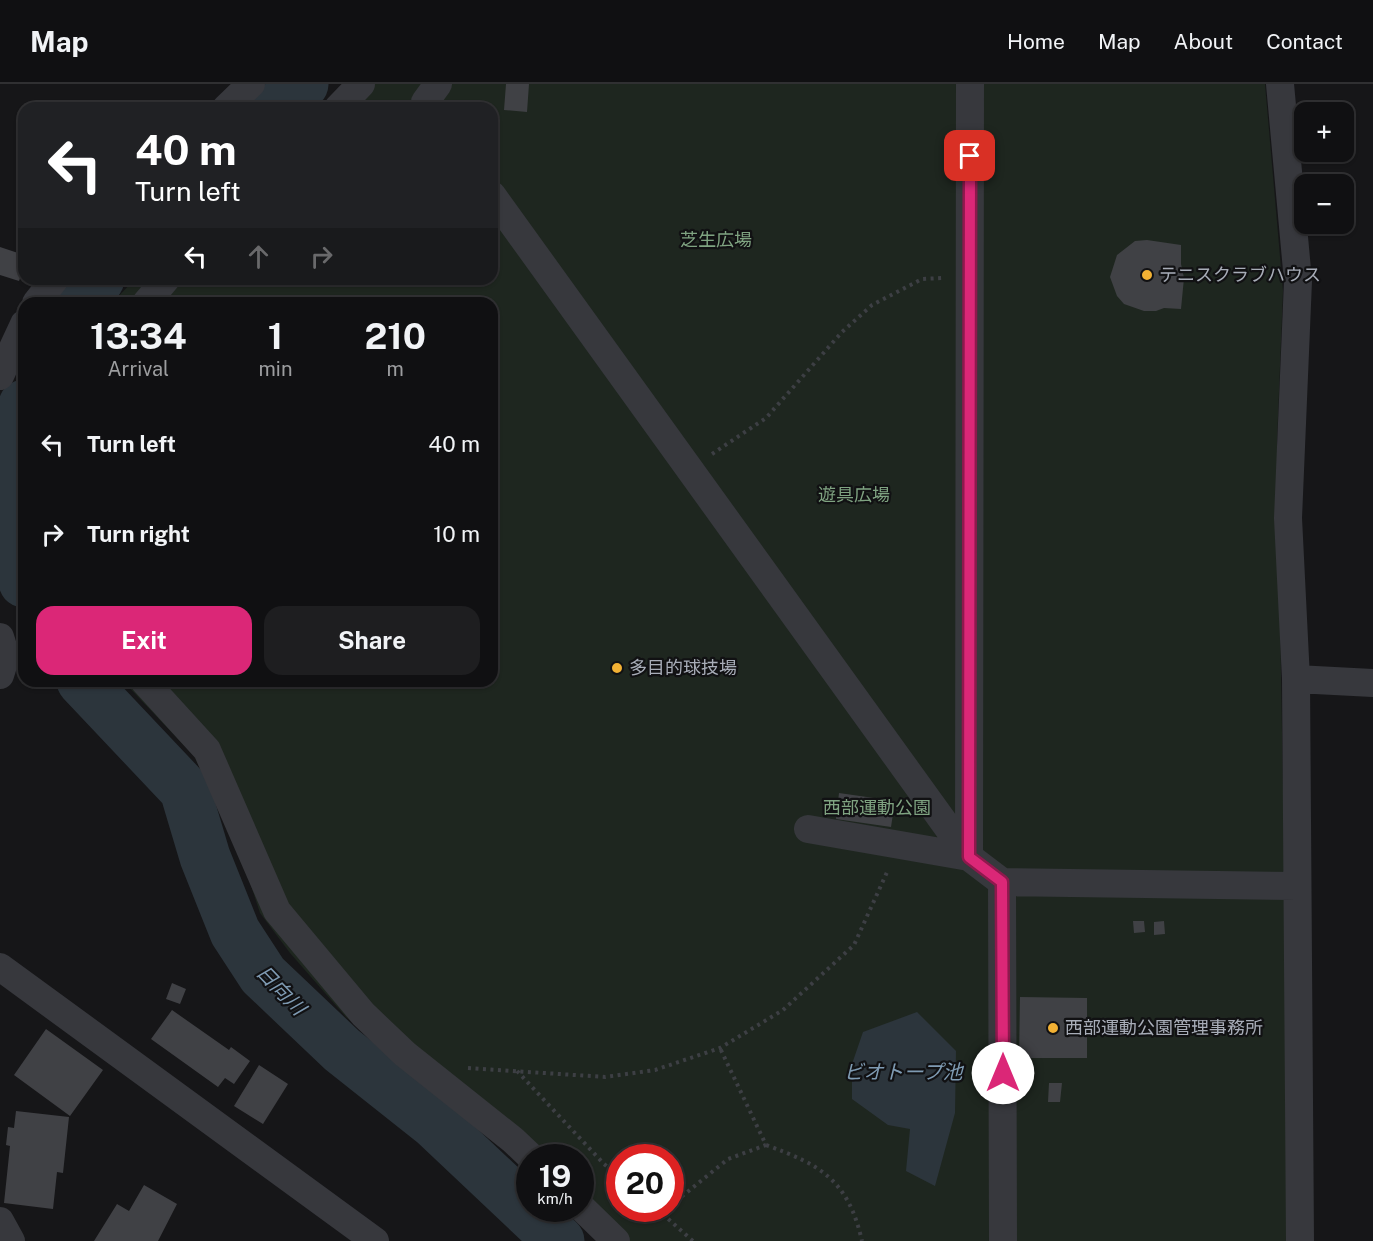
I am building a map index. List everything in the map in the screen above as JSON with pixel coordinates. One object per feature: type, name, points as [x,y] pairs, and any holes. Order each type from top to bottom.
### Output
[{"type":"street","points":[[232,102],[251,84]]},
{"type":"street","points":[[344,102],[361,84]]},
{"type":"street","points":[[969,84],[971,275],[969,857]]},
{"type":"street","points":[[1280,84],[1298,280],[1288,518],[1296,679],[1300,1241]]},
{"type":"street","points":[[498,203],[969,857],[1002,882],[1297,886]]},
{"type":"street","points":[[41,297],[50,285]]},
{"type":"street","points":[[151,297],[161,285]]},
{"type":"street","points":[[0,376],[18,337]]},
{"type":"street","points":[[0,636],[6,656],[0,675]]},
{"type":"street","points":[[1296,679],[1373,683]]},
{"type":"street","points":[[149,687],[207,750],[277,911],[363,1014],[424,1070],[517,1144]]},
{"type":"street","points":[[808,828],[969,857]]},
{"type":"street","points":[[1002,882],[1003,1241]]},
{"type":"street","points":[[0,967],[375,1241]]},
{"type":"street","points":[[594,1220],[616,1241]]},
{"type":"street","points":[[0,1221],[11,1241]]},
{"type":"path","points":[[689,469],[766,418],[842,332],[872,305],[922,279],[971,275]]},
{"type":"path","points":[[424,1070],[480,1067],[605,1077],[655,1070],[720,1048],[783,1010],[854,945],[899,845]]},
{"type":"path","points":[[720,1048],[766,1145]]},
{"type":"path","points":[[517,1070],[606,1166]]},
{"type":"path","points":[[684,1196],[728,1160],[766,1145],[802,1158],[839,1185],[858,1223],[862,1241]]},
{"type":"path","points":[[673,1222],[693,1241]]},
{"type":"green space","name":"西部運動公園","points":[[344,84],[1265,84],[1283,291],[1277,442],[1285,906],[1287,1241],[603,1241],[589,1222],[594,1222],[594,1144],[516,1144],[516,1151],[496,1140],[346,1017],[290,953],[260,913],[239,849],[194,756],[129,687],[498,687],[498,297],[118,297],[129,285],[498,285],[498,102],[327,102]]},
{"type":"water","name":"ビオトープ池","points":[[917,1012],[956,1051],[955,1113],[935,1186],[906,1171],[910,1129],[888,1125],[852,1099],[852,1064],[863,1032]]},
{"type":"building","points":[[506,84],[529,84],[527,112],[504,110]]},
{"type":"building","name":"テニスクラブハウス","points":[[1147,240],[1181,245],[1184,278],[1181,309],[1164,308],[1144,311],[1124,304],[1117,296],[1110,277],[1117,255],[1135,241]]},
{"type":"building","points":[[0,247],[18,253],[18,281],[0,275]]},
{"type":"building","points":[[839,793],[895,801],[891,827],[836,819]]},
{"type":"building","points":[[1133,921],[1144,921],[1145,932],[1134,933]]},
{"type":"building","points":[[1164,921],[1165,934],[1154,935],[1154,922]]},
{"type":"building","points":[[172,983],[186,989],[180,1004],[166,999]]},
{"type":"building","name":"西部運動公園管理事務所","points":[[1020,997],[1087,998],[1087,1058],[1019,1058]]},
{"type":"building","points":[[172,1010],[229,1050],[231,1047],[250,1061],[234,1084],[225,1078],[218,1087],[151,1039]]},
{"type":"building","points":[[46,1029],[103,1070],[70,1116],[14,1075]]},
{"type":"building","points":[[259,1065],[288,1084],[263,1124],[234,1106]]},
{"type":"building","points":[[1049,1083],[1062,1083],[1060,1102],[1048,1102]]},
{"type":"building","points":[[16,1111],[69,1117],[63,1173],[57,1172],[53,1209],[4,1203],[10,1146],[6,1145],[8,1127],[14,1128]]},
{"type":"building","points":[[144,1185],[177,1204],[158,1241],[94,1241],[117,1204],[129,1211]]},
{"type":"waterway","name":"日向川","points":[[284,102],[303,84]]},
{"type":"waterway","name":"日向川","points":[[86,297],[95,285]]},
{"type":"waterway","name":"日向川","points":[[18,419],[0,462],[2,518],[18,565]]},
{"type":"waterway","name":"日向川","points":[[88,687],[185,790],[205,857],[235,932],[263,975],[342,1050],[434,1123],[559,1241]]},
{"type":"place","name":"テニスクラブハウス","points":[[1147,275]]},
{"type":"place","name":"多目的球技場","points":[[617,668]]},
{"type":"place","name":"西部運動公園管理事務所","points":[[1053,1028]]},
{"type":"route","points":[[970,156],[969,857],[1002,882],[1003,1073]]},
{"type":"park label","name":"芝生広場","points":[[716,240]]},
{"type":"park label","name":"遊具広場","points":[[854,495]]}]
